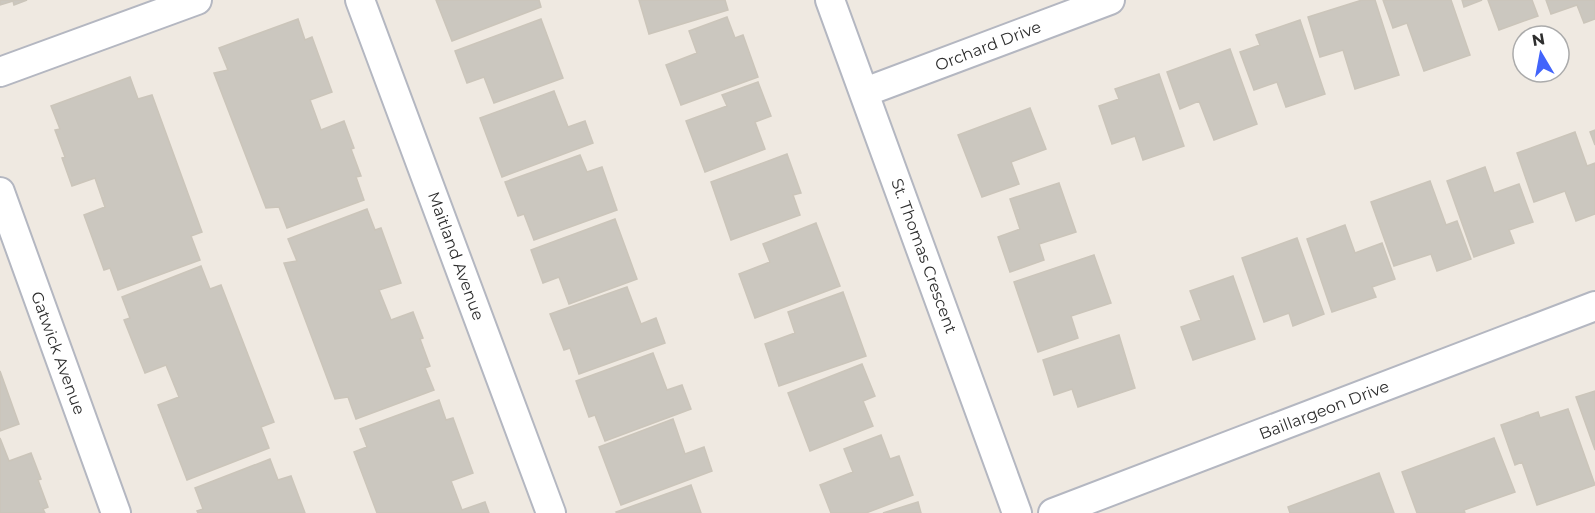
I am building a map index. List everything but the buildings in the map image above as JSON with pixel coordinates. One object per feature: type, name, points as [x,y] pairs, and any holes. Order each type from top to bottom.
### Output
[{"type":"street","points":[[0,72],[197,0]]},
{"type":"street","name":"Maitland Avenue","points":[[360,0],[551,513]]},
{"type":"street","name":"St. Thomas Crescent","points":[[830,0],[1017,513]]},
{"type":"street","name":"Orchard Drive","points":[[865,92],[1110,0]]},
{"type":"street","name":"Gatwick Avenue","points":[[0,192],[116,513]]},
{"type":"street","name":"Baillargeon Drive","points":[[1053,513],[1595,306]]}]
